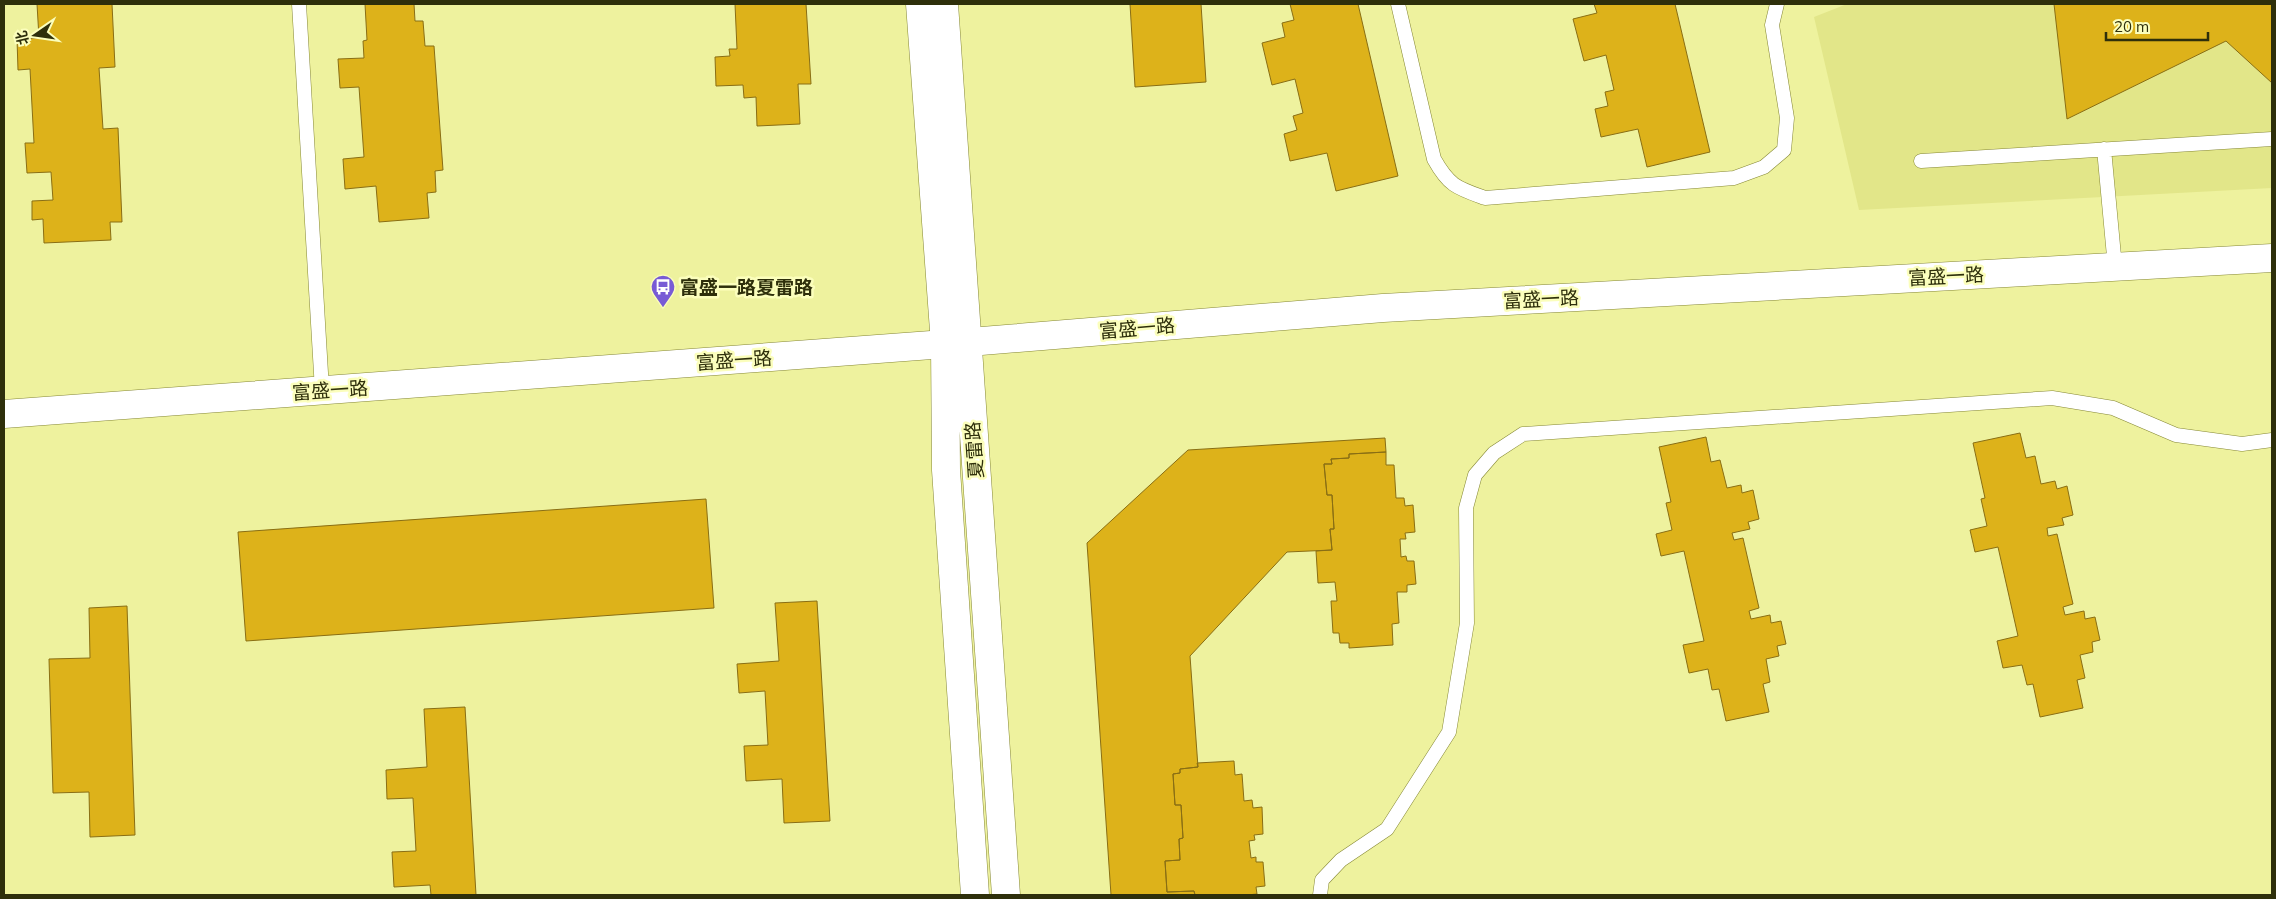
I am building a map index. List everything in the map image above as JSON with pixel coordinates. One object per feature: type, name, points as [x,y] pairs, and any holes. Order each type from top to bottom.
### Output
[{"type":"street","name":"夏雷路","points":[[920,4],[956,343],[1006,895]]},
{"type":"street","name":"夏雷路","points":[[944,4],[956,343],[946,470],[975,895]]},
{"type":"street","name":"富盛一路","points":[[4,414],[956,343],[1384,308],[2272,258]]},
{"type":"lane","points":[[299,4],[322,390]]},
{"type":"lane","points":[[1398,4],[1434,159],[1444,177],[1460,189],[1485,198],[1734,178],[1764,167],[1784,150],[1787,118],[1772,24],[1778,4]]},
{"type":"lane","points":[[1921,161],[2272,138]]},
{"type":"lane","points":[[2104,150],[2116,267]]},
{"type":"lane","points":[[1320,895],[1322,880],[1341,860],[1387,829],[1449,732],[1467,623],[1466,508],[1474,475],[1494,453],[1523,434],[2052,398],[2113,408],[2176,435],[2242,444],[2272,440]]},
{"type":"shaded area","points":[[1847,4],[2272,4],[2272,188],[1859,210],[1814,17]]},
{"type":"building","points":[[37,4],[112,4],[115,67],[99,68],[103,129],[118,128],[122,222],[110,222],[111,240],[44,243],[43,219],[32,220],[32,201],[53,200],[51,172],[27,173],[25,143],[34,143],[30,69],[18,70],[17,39],[39,38]]},
{"type":"building","points":[[365,4],[414,4],[415,21],[423,21],[425,46],[434,46],[443,170],[435,171],[436,192],[427,193],[429,218],[379,222],[376,186],[345,189],[343,159],[364,157],[359,87],[340,88],[338,59],[364,58],[363,41],[367,40]]},
{"type":"building","points":[[735,4],[806,4],[811,84],[798,84],[800,124],[757,126],[756,97],[744,98],[743,85],[716,86],[715,57],[730,56],[729,49],[737,49]]},
{"type":"building","points":[[1130,4],[1201,4],[1206,82],[1135,87]]},
{"type":"building","points":[[1290,4],[1358,4],[1398,176],[1336,191],[1327,153],[1290,161],[1284,134],[1297,130],[1293,116],[1303,113],[1295,79],[1272,85],[1262,43],[1285,37],[1282,23],[1294,20]]},
{"type":"building","points":[[1594,4],[1675,4],[1710,152],[1647,167],[1638,129],[1601,137],[1595,109],[1608,106],[1605,92],[1614,90],[1606,55],[1584,61],[1573,19],[1597,13]]},
{"type":"building","points":[[2054,4],[2272,4],[2272,83],[2226,41],[2067,119]]},
{"type":"building","points":[[2020,433],[2026,458],[2035,456],[2041,484],[2055,481],[2057,489],[2067,486],[2073,515],[2062,518],[2064,525],[2047,528],[2048,536],[2057,534],[2073,604],[2063,607],[2065,615],[2084,611],[2085,619],[2095,617],[2100,640],[2092,642],[2093,652],[2080,655],[2085,678],[2077,680],[2083,708],[2040,717],[2033,684],[2027,685],[2022,665],[2003,668],[1997,641],[2018,636],[1998,547],[1975,552],[1970,530],[1987,526],[1981,499],[1985,498],[1973,443]]},
{"type":"building","points":[[1706,437],[1711,462],[1720,460],[1727,488],[1741,485],[1742,493],[1753,490],[1759,519],[1748,522],[1750,529],[1732,533],[1734,540],[1743,538],[1759,608],[1749,611],[1751,619],[1770,615],[1771,623],[1781,621],[1786,644],[1777,646],[1779,656],[1766,659],[1770,682],[1763,684],[1769,712],[1726,721],[1719,689],[1712,690],[1708,669],[1689,673],[1683,645],[1704,641],[1684,551],[1661,556],[1656,534],[1672,530],[1666,503],[1671,502],[1659,447]]},
{"type":"building","points":[[1385,438],[1386,452],[1349,454],[1349,458],[1331,459],[1332,464],[1324,464],[1327,495],[1332,495],[1334,529],[1330,529],[1332,550],[1287,552],[1190,656],[1198,767],[1180,769],[1180,773],[1173,774],[1175,805],[1181,805],[1183,838],[1179,839],[1180,860],[1165,861],[1167,892],[1194,891],[1195,895],[1111,895],[1087,543],[1188,450]]},
{"type":"building","points":[[1386,452],[1386,465],[1394,465],[1396,498],[1404,498],[1405,506],[1413,505],[1415,532],[1405,533],[1406,539],[1400,539],[1401,557],[1406,556],[1407,561],[1414,561],[1416,584],[1407,585],[1407,592],[1397,592],[1399,623],[1392,624],[1393,645],[1349,648],[1349,643],[1340,643],[1339,633],[1333,633],[1331,601],[1337,601],[1335,582],[1318,583],[1316,551],[1332,550],[1330,529],[1334,529],[1332,495],[1327,495],[1324,464],[1332,464],[1331,459],[1349,458],[1349,454]]},
{"type":"building","points":[[706,499],[714,608],[246,641],[238,532]]},
{"type":"building","points":[[817,601],[830,821],[784,823],[782,779],[746,781],[744,746],[768,745],[765,691],[739,693],[737,664],[779,661],[775,603]]},
{"type":"building","points":[[127,606],[135,835],[90,837],[89,792],[53,793],[49,659],[90,658],[89,608]]},
{"type":"building","points":[[465,707],[476,895],[431,895],[430,885],[394,887],[392,852],[416,851],[413,798],[387,799],[386,770],[427,767],[424,709]]},
{"type":"building","points":[[1234,761],[1235,775],[1242,774],[1244,801],[1252,800],[1253,808],[1262,807],[1263,834],[1254,835],[1255,840],[1249,841],[1251,858],[1256,857],[1256,862],[1263,862],[1265,886],[1256,887],[1257,894],[1247,895],[1195,895],[1194,891],[1167,892],[1165,861],[1180,860],[1179,839],[1183,838],[1181,805],[1175,805],[1173,774],[1180,773],[1180,769],[1198,767],[1197,763]]},
{"type":"place","name":"富盛一路夏雷路","points":[[663,308]]}]
